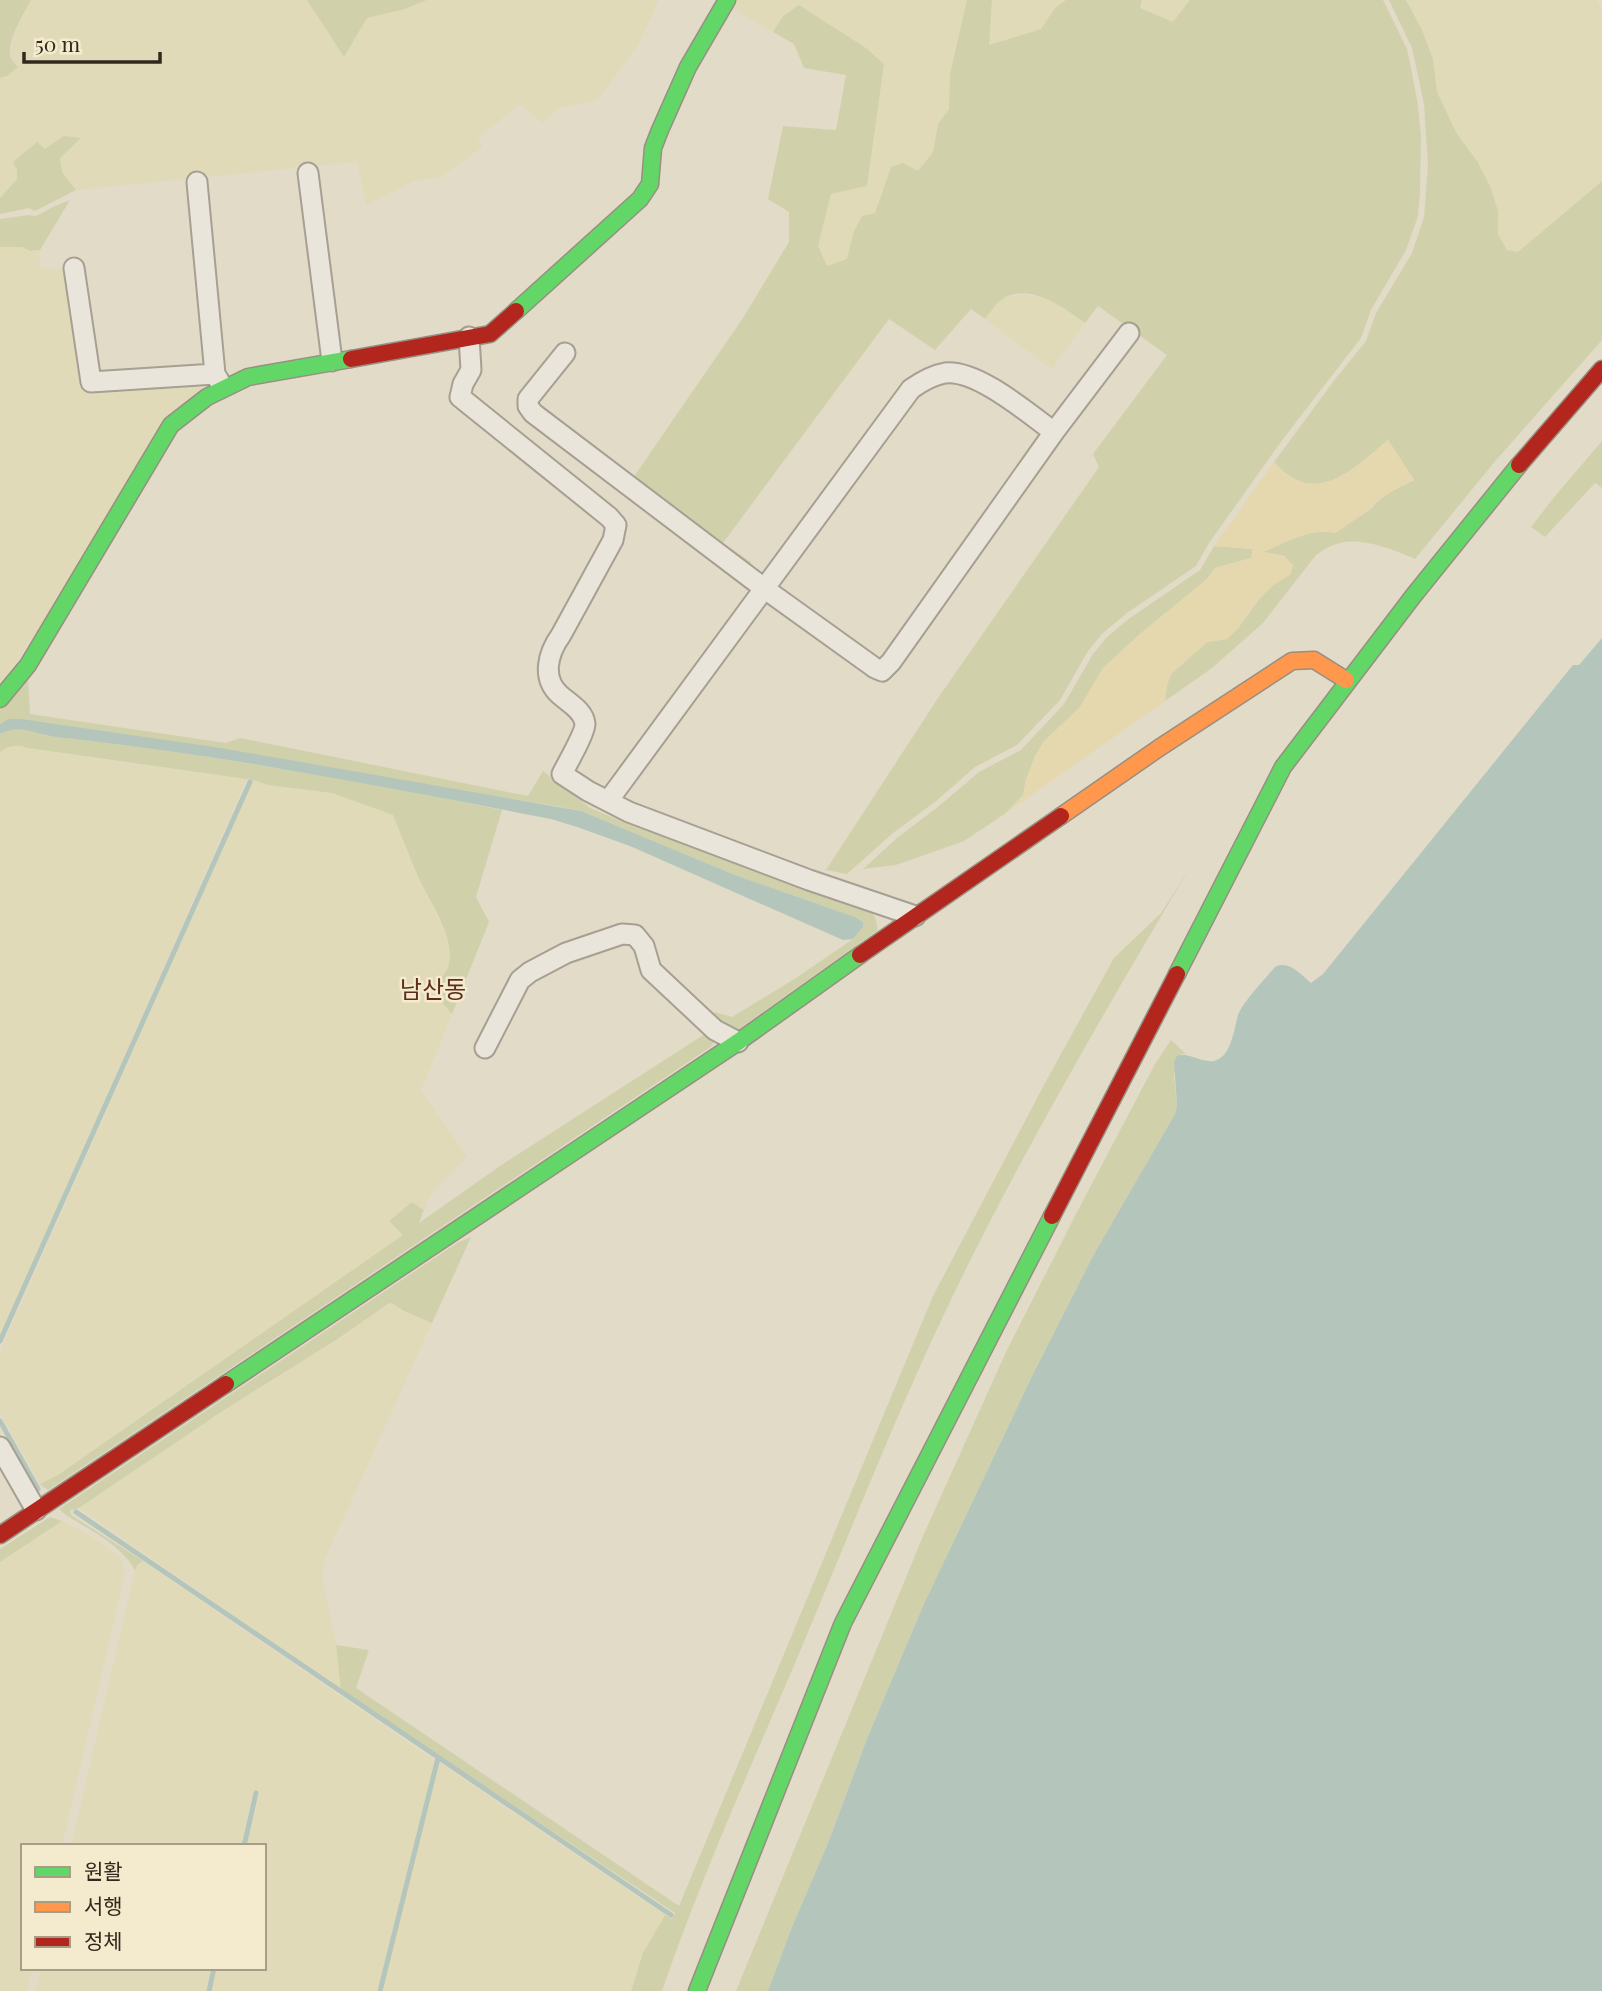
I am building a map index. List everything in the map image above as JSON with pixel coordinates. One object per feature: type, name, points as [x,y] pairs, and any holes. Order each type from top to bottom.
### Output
[{"type":"main road","points":[[0,699],[28,665],[171,425],[219,381],[490,334],[640,199],[650,184],[653,148],[660,130],[688,67],[727,0]]},
{"type":"main road","points":[[696,1991],[843,1623],[1283,767],[1425,578],[1602,369]]},
{"type":"main road","points":[[0,1535],[738,1042],[1158,748],[1292,661],[1314,660],[1346,680]]},
{"type":"street","points":[[308,173],[332,361]]},
{"type":"street","points":[[74,268],[92,382],[219,381],[197,182]]},
{"type":"street","points":[[565,352],[528,399],[528,407],[765,589],[882,671],[1054,432],[1129,333]]},
{"type":"street","points":[[469,337],[471,370],[460,397],[610,517],[616,525],[613,540],[554,645],[549,663],[548,676],[557,692],[583,717],[585,727],[562,774],[642,817],[809,880],[915,916]]},
{"type":"street","points":[[608,801],[911,389],[923,380],[945,373],[961,374],[986,384],[1054,432]]},
{"type":"street","points":[[485,1048],[520,980],[566,953],[622,934],[635,935],[644,946],[651,970],[715,1030],[738,1042]]},
{"type":"street","points":[[0,1447],[36,1510]]},
{"type":"shaded area","points":[[31,0],[307,0],[344,57],[367,18],[405,9],[427,0],[659,0],[638,45],[599,98],[558,108],[542,123],[520,104],[478,138],[483,147],[440,177],[414,181],[366,205],[357,162],[76,190],[62,172],[60,157],[17,170],[17,179],[0,198],[0,78],[7,76],[12,61],[10,55],[13,36]]},
{"type":"shaded area","points":[[733,0],[967,0],[950,74],[949,109],[938,124],[933,152],[918,171],[883,188],[875,214],[854,231],[847,259],[826,266],[818,246],[831,194],[884,64],[783,16],[773,32],[729,7]]},
{"type":"shaded area","points":[[992,0],[1066,0],[1055,8],[1041,29],[988,45]]},
{"type":"shaded area","points":[[1142,0],[1190,0],[1173,22],[1139,7]]},
{"type":"shaded area","points":[[1406,0],[1597,0],[1602,9],[1602,181],[1518,253],[1507,250],[1497,234],[1498,211],[1477,161],[1457,134],[1437,92],[1433,59]]},
{"type":"shaded area","points":[[0,247],[40,250],[39,268],[70,269],[88,395],[206,380],[0,686]]},
{"type":"shaded area","points":[[1021,294],[1044,298],[1085,323],[1052,369],[985,319],[1003,298]]},
{"type":"shaded area","points":[[1602,638],[1602,1991],[768,1991],[868,1736],[923,1606],[1033,1374],[1094,1254],[1175,1114],[1177,1105],[1174,1062],[1177,1056],[1186,1055],[1214,1061],[1225,1054],[1238,1015],[1249,997],[1275,967],[1290,967],[1311,983],[1323,974],[1573,665],[1579,665]]},
{"type":"shaded area","points":[[8,719],[221,748],[581,811],[735,875],[855,917],[863,922],[863,927],[853,939],[843,940],[630,846],[551,819],[317,775],[142,747],[55,737],[23,730],[0,734],[0,724]]},
{"type":"shaded area","points":[[19,744],[28,748],[247,779],[0,1337],[0,752]]},
{"type":"shaded area","points":[[253,780],[268,785],[332,793],[394,815],[450,949],[449,966],[433,986],[436,996],[452,1014],[421,1090],[467,1157],[435,1190],[424,1210],[412,1202],[389,1221],[404,1235],[58,1475],[40,1484],[0,1413],[0,1352]]},
{"type":"shaded area","points":[[392,1303],[432,1323],[325,1559],[322,1575],[336,1645],[341,1690],[79,1508],[221,1412]]},
{"type":"shaded area","points":[[62,1521],[86,1533],[115,1553],[122,1561],[125,1573],[62,1844],[21,1844],[21,1970],[32,1970],[27,1991],[0,1991],[0,1562]]},
{"type":"shaded area","points":[[143,1561],[435,1761],[378,1991],[210,1991],[215,1970],[266,1970],[266,1844],[247,1844],[260,1792],[253,1791],[241,1844],[71,1844],[138,1564]]},
{"type":"shaded area","points":[[438,1762],[665,1915],[643,1953],[631,1991],[382,1991]]},
{"type":"shaded area","points":[[41,1970],[211,1970],[206,1991],[36,1991]]},
{"type":"green space","points":[[0,0],[31,0],[11,45],[11,58],[18,67],[0,78]]},
{"type":"green space","points":[[307,0],[427,0],[405,9],[367,18],[344,57]]},
{"type":"green space","points":[[967,0],[992,0],[989,45],[1041,29],[1055,8],[1066,0],[1142,0],[1140,8],[1173,22],[1190,0],[1383,0],[1407,49],[1418,105],[1421,137],[1418,216],[1406,250],[1371,310],[1361,338],[1283,439],[1209,543],[1196,566],[1127,613],[1103,633],[1088,651],[1060,700],[1017,745],[975,767],[847,874],[826,870],[938,698],[1099,467],[1093,454],[1167,355],[1098,306],[1085,323],[1047,299],[1025,293],[1004,298],[985,319],[971,309],[935,350],[889,319],[723,543],[751,562],[746,572],[631,481],[743,318],[789,242],[789,212],[768,199],[783,126],[836,130],[846,75],[804,68],[794,44],[773,32],[783,16],[799,5],[866,48],[884,64],[867,186],[831,194],[818,246],[827,266],[847,259],[854,231],[862,216],[875,213],[891,167],[903,163],[918,171],[933,152],[938,124],[949,109],[950,74]]},
{"type":"green space","points":[[1389,0],[1406,0],[1422,30],[1433,59],[1437,92],[1457,134],[1477,161],[1490,186],[1498,211],[1498,234],[1507,250],[1518,252],[1602,181],[1602,340],[1497,459],[1415,559],[1388,548],[1358,542],[1340,543],[1324,550],[1316,555],[1263,623],[1212,668],[1165,701],[1171,674],[1207,642],[1227,639],[1259,599],[1273,585],[1291,574],[1285,556],[1262,552],[1307,534],[1335,533],[1385,496],[1414,480],[1388,440],[1347,473],[1319,484],[1304,483],[1289,476],[1274,462],[1366,341],[1376,313],[1412,253],[1424,217],[1428,165],[1424,104],[1412,48]]},
{"type":"green space","points":[[64,136],[81,138],[60,158],[62,172],[76,190],[35,211],[29,208],[0,214],[0,198],[17,179],[13,162],[37,142],[45,149]]},
{"type":"green space","points":[[70,200],[40,250],[0,247],[0,219],[36,216]]},
{"type":"green space","points":[[1602,441],[1602,488],[1595,483],[1545,537],[1531,527]]},
{"type":"green space","points":[[1214,546],[1253,549],[1251,558],[1215,568],[1207,579],[1103,668],[1080,707],[1063,724],[1026,779],[1023,795],[1006,813],[964,841],[896,865],[863,869],[979,772],[1021,750],[1064,704],[1093,654],[1107,637],[1200,570]]},
{"type":"green space","points":[[28,679],[30,714],[226,743],[240,738],[528,796],[543,771],[590,808],[635,827],[868,908],[875,917],[878,930],[739,1029],[726,1027],[710,1015],[715,1012],[732,1017],[853,939],[863,927],[863,922],[735,875],[581,811],[8,719],[0,724],[0,710]]},
{"type":"green space","points":[[13,729],[28,729],[45,735],[139,746],[368,783],[502,810],[476,897],[489,922],[452,1014],[436,996],[433,986],[449,964],[448,941],[393,815],[332,793],[268,785],[253,780],[20,746],[0,752],[0,734]]},
{"type":"green space","points":[[1191,866],[1042,1123],[938,1326],[728,1819],[662,1991],[631,1991],[643,1953],[665,1915],[672,1919],[675,1913],[341,1690],[336,1645],[369,1650],[356,1688],[679,1906],[933,1296],[1114,958],[1161,913]]},
{"type":"green space","points":[[708,1032],[715,1040],[712,1046],[48,1490],[40,1484],[58,1475],[403,1235],[389,1221],[412,1202],[424,1210],[419,1223],[500,1166]]},
{"type":"green space","points":[[1171,1040],[1186,1054],[1181,1054],[1174,1074],[1177,1105],[1175,1114],[1094,1254],[1033,1374],[923,1606],[868,1736],[768,1991],[736,1991],[923,1536],[1006,1352],[1155,1064]]},
{"type":"green space","points":[[471,1237],[432,1323],[392,1303],[388,1304],[79,1508],[70,1510],[71,1515],[143,1561],[135,1570],[113,1545],[59,1509],[457,1243]]},
{"type":"green space","points":[[50,1517],[62,1521],[0,1562],[0,1549]]},
{"type":"sand","points":[[1388,440],[1414,480],[1386,495],[1335,533],[1307,534],[1263,552],[1284,556],[1293,565],[1291,574],[1259,598],[1227,639],[1207,642],[1171,674],[1165,701],[1006,813],[1023,795],[1026,779],[1044,741],[1080,707],[1103,668],[1207,579],[1215,568],[1251,558],[1253,549],[1214,546],[1274,462],[1289,476],[1304,483],[1319,484],[1347,473]]},
{"type":"waterway","points":[[0,1341],[250,782]]},
{"type":"waterway","points":[[0,1421],[38,1489]]},
{"type":"waterway","points":[[76,1512],[671,1915]]},
{"type":"waterway","points":[[380,1991],[438,1758]]},
{"type":"waterway","points":[[244,1844],[256,1793]]},
{"type":"waterway","points":[[209,1991],[214,1970]]},
{"type":"traffic: fast","points":[[516,311],[640,199],[650,184],[653,148],[660,130],[688,67],[727,0]]},
{"type":"traffic: fast","points":[[0,699],[28,665],[171,425],[207,397],[248,377],[351,359]]},
{"type":"traffic: fast","points":[[1177,974],[1283,767],[1414,595],[1519,465]]},
{"type":"traffic: fast","points":[[226,1384],[738,1042],[860,955]]},
{"type":"traffic: fast","points":[[697,1991],[843,1623],[1052,1216]]},
{"type":"traffic: slow","points":[[1061,816],[1292,661],[1314,660],[1346,680]]},
{"type":"traffic: jam","points":[[351,359],[490,334],[516,311]]},
{"type":"traffic: jam","points":[[1519,465],[1602,369]]},
{"type":"traffic: jam","points":[[860,955],[1061,816]]},
{"type":"traffic: jam","points":[[1052,1216],[1177,974]]},
{"type":"traffic: jam","points":[[0,1535],[226,1384]]},
{"type":"district","name":"남산동","points":[[433,988]]}]
